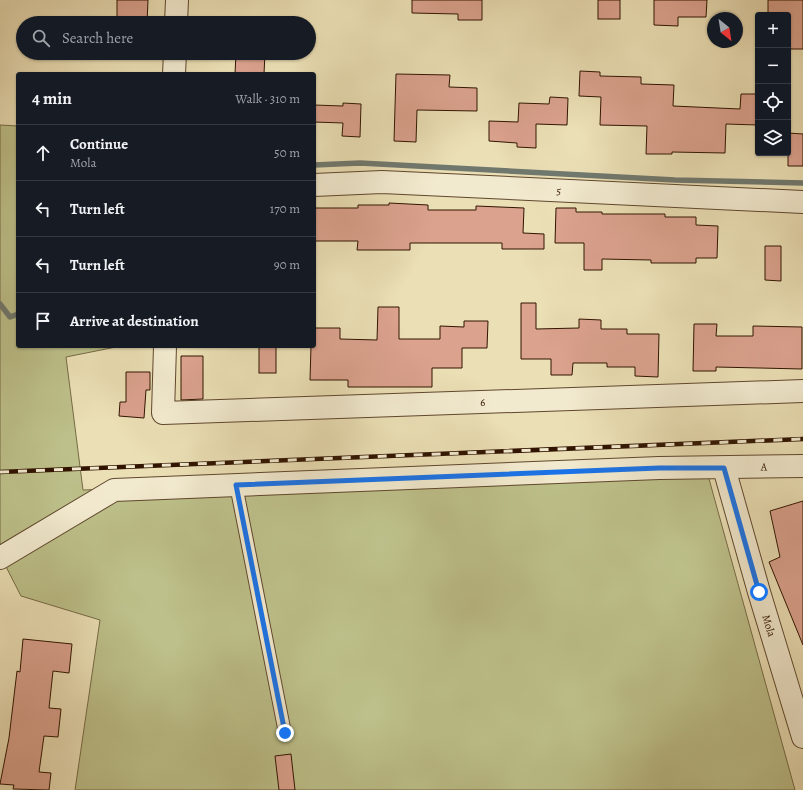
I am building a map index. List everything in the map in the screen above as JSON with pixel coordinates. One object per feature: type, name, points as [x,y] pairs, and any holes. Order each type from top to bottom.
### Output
[{"type":"street","points":[[176,16],[177,0]]},
{"type":"street","points":[[174,72],[175,60]]},
{"type":"street","name":"5","points":[[316,185],[382,182],[803,202]]},
{"type":"street","name":"6","points":[[165,348],[163,413],[803,391]]},
{"type":"street","name":"A","points":[[0,558],[114,490],[659,468],[803,466]]},
{"type":"street","name":"Mola","points":[[724,468],[759,592],[800,715],[803,737]]},
{"type":"lane","points":[[236,485],[285,733]]},
{"type":"green space","points":[[0,125],[16,126],[16,348],[111,348],[66,357],[83,490],[706,468],[795,790],[75,790],[100,620],[21,596],[0,555]]},
{"type":"building","points":[[117,0],[148,0],[147,16],[117,16]]},
{"type":"building","points":[[412,0],[482,0],[482,20],[458,20],[458,14],[412,13]]},
{"type":"building","points":[[598,0],[620,0],[620,19],[598,19]]},
{"type":"building","points":[[654,0],[707,0],[706,17],[678,17],[678,26],[654,25]]},
{"type":"building","points":[[768,0],[803,0],[803,49],[791,49],[791,12],[768,12]]},
{"type":"building","points":[[236,60],[265,60],[264,72],[235,72]]},
{"type":"building","points":[[580,71],[600,72],[600,76],[641,77],[641,84],[674,85],[673,106],[740,109],[741,94],[755,94],[755,125],[726,124],[725,153],[672,152],[672,154],[646,154],[647,126],[600,125],[601,97],[579,96]]},
{"type":"building","points":[[396,74],[450,75],[449,87],[477,88],[477,111],[417,110],[416,142],[394,141]]},
{"type":"building","points":[[550,97],[568,98],[567,125],[536,124],[536,148],[517,147],[517,143],[489,141],[489,121],[518,122],[519,103],[549,104]]},
{"type":"building","points":[[343,103],[361,104],[360,137],[342,136],[343,123],[316,122],[316,105],[343,106]]},
{"type":"building","points":[[791,133],[803,134],[803,166],[788,166],[788,156],[791,156]]},
{"type":"building","points":[[389,203],[428,205],[428,210],[476,210],[476,206],[524,208],[523,233],[544,234],[544,249],[502,249],[502,243],[410,243],[410,250],[357,250],[358,241],[316,241],[316,208],[358,208],[358,205],[389,205]]},
{"type":"building","points":[[556,208],[576,208],[576,212],[602,212],[602,214],[665,214],[665,217],[696,217],[696,225],[718,226],[717,258],[696,258],[696,263],[651,263],[651,260],[602,259],[602,270],[584,270],[584,243],[555,243]]},
{"type":"building","points":[[765,246],[781,246],[781,281],[765,280]]},
{"type":"building","points":[[521,303],[536,303],[536,329],[579,328],[579,319],[601,320],[601,329],[627,329],[627,334],[659,334],[658,377],[635,376],[635,367],[607,367],[607,363],[573,363],[572,375],[551,375],[551,359],[521,359]]},
{"type":"building","points":[[378,307],[399,307],[399,339],[440,339],[440,326],[464,327],[464,321],[488,321],[487,348],[462,348],[462,368],[432,368],[432,387],[348,387],[348,380],[310,380],[311,348],[316,348],[316,328],[340,328],[340,339],[377,340]]},
{"type":"building","points":[[694,324],[717,324],[716,336],[753,336],[753,326],[802,327],[802,369],[716,367],[716,371],[693,371]]},
{"type":"building","points":[[259,348],[276,348],[276,373],[259,373]]},
{"type":"building","points":[[181,356],[203,356],[203,399],[181,400]]},
{"type":"building","points":[[126,372],[150,372],[150,390],[146,390],[144,418],[119,416],[120,402],[126,402]]},
{"type":"building","points":[[803,501],[803,645],[769,562],[780,557],[770,511]]},
{"type":"building","points":[[23,639],[72,644],[69,673],[53,671],[49,708],[61,709],[58,737],[44,736],[39,772],[51,773],[49,790],[13,789],[14,785],[0,784],[9,738],[17,671],[20,672]]},
{"type":"building","points":[[291,754],[295,790],[279,790],[275,756]]},
{"type":"waterway","points":[[316,165],[360,163],[675,180],[803,183]]},
{"type":"waterway","points":[[0,304],[10,317],[16,315]]},
{"type":"railway","points":[[0,472],[803,439]]},
{"type":"route","points":[[285,733],[236,485],[659,468],[724,468],[759,592]]}]
